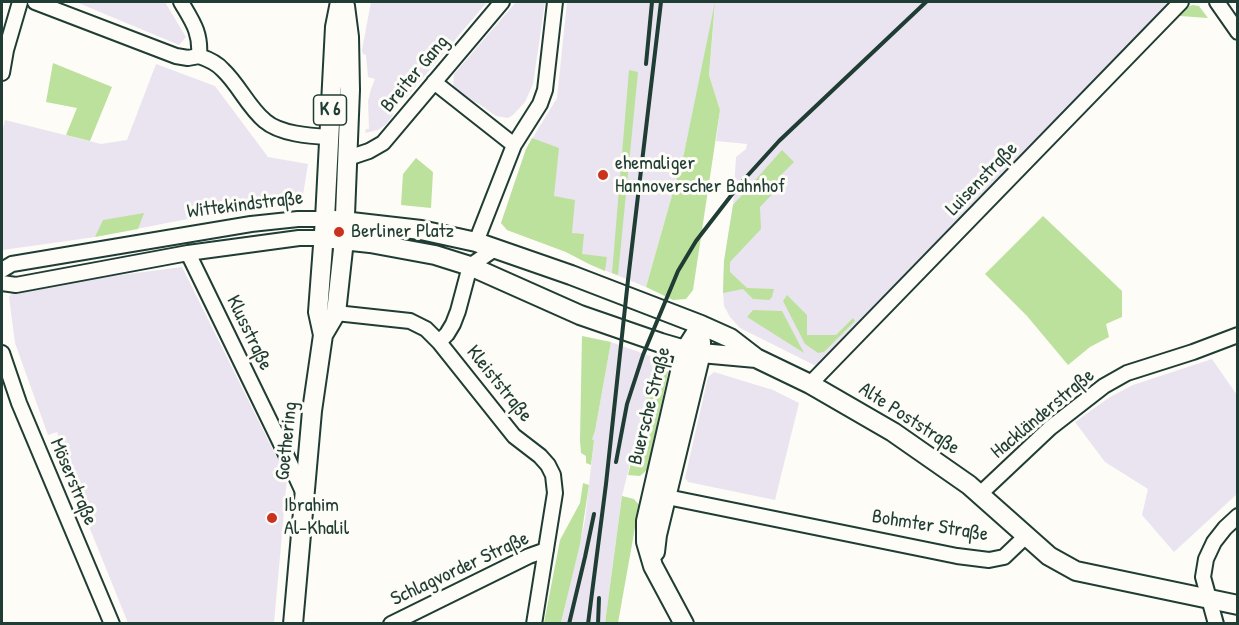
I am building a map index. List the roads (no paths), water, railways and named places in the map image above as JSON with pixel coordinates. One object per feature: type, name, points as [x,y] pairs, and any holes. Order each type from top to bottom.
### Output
[{"type":"main road","name":"K 6","points":[[334,219],[329,137],[335,27],[342,2]]},
{"type":"main road","name":"K 6","points":[[324,238],[334,219],[348,158],[349,37],[342,2]]},
{"type":"main road","points":[[332,67],[339,86],[333,226],[344,240]]},
{"type":"main road","name":"Wittekindstraße","points":[[334,219],[421,230],[476,242],[701,325]]},
{"type":"main road","name":"Wittekindstraße","points":[[324,238],[403,248],[470,266]]},
{"type":"main road","name":"Goethering","points":[[293,624],[312,411],[323,335],[318,312],[324,238]]},
{"type":"main road","name":"Goethering","points":[[323,335],[336,313],[344,240]]},
{"type":"main road","points":[[470,266],[580,315],[693,351]]},
{"type":"main road","name":"Alte Poststraße","points":[[701,325],[730,338],[756,358],[810,384],[893,432],[980,494],[1026,536]]},
{"type":"main road","name":"Buersche Straße","points":[[684,624],[653,566],[646,543],[646,521],[701,325]]},
{"type":"main road","name":"Alte Poststraße","points":[[693,351],[756,358]]},
{"type":"main road","name":"Buersche Straße","points":[[653,566],[693,351]]},
{"type":"main road","points":[[1026,536],[1050,556],[1076,571],[1238,605]]},
{"type":"street","points":[[2,73],[6,50],[21,2]]},
{"type":"street","points":[[35,2],[176,56],[188,58],[199,56],[211,60],[223,69],[249,104],[266,122],[281,130],[329,137]]},
{"type":"street","points":[[181,2],[196,27],[200,42],[199,56]]},
{"type":"street","name":"Breiter Gang","points":[[348,158],[369,151],[383,142],[502,2]]},
{"type":"street","points":[[476,242],[514,146],[540,104],[545,90],[555,2]]},
{"type":"street","name":"Luisenstraße","points":[[810,384],[1181,2]]},
{"type":"street","points":[[1217,2],[1238,32]]},
{"type":"street","points":[[434,82],[514,146]]},
{"type":"street","name":"Wittekindstraße","points":[[2,270],[12,264],[251,224],[298,219],[334,219]]},
{"type":"street","name":"Wittekindstraße","points":[[2,283],[16,285],[188,253],[299,238],[324,238]]},
{"type":"street","points":[[439,342],[453,324],[470,266],[496,248]]},
{"type":"street","name":"Klusstraße","points":[[188,253],[304,495]]},
{"type":"street","name":"Kleiststraße","points":[[336,313],[410,321],[426,329],[514,436],[548,465],[554,475],[555,493],[546,550]]},
{"type":"street","name":"Hackländerstraße","points":[[980,494],[1050,428],[1104,386],[1127,373],[1238,335]]},
{"type":"street","name":"Möserstraße","points":[[2,353],[19,403],[112,624]]},
{"type":"street","name":"Bohmter Straße","points":[[667,497],[946,554],[989,560],[1004,557],[1026,536]]},
{"type":"street","points":[[1216,624],[1203,577],[1206,559],[1214,542],[1238,516]]},
{"type":"street","points":[[534,624],[546,550]]},
{"type":"street","name":"Schlagvorder Straße","points":[[391,624],[529,556],[546,550]]},
{"type":"railway","points":[[646,64],[652,2]]},
{"type":"railway","points":[[588,624],[661,2]]},
{"type":"railway","points":[[616,462],[627,404],[643,355],[678,271],[696,241],[740,184],[779,141],[926,2]]},
{"type":"railway","points":[[569,624],[594,514]]},
{"type":"railway","points":[[598,624],[599,598]]},
{"type":"place","name":"ehemaliger Hannoverscher Bahnhof","points":[[603,175]]},
{"type":"place","name":"Berliner Platz","points":[[339,232]]},
{"type":"place","name":"Ibrahim Al-Khalil","points":[[272,518]]}]
